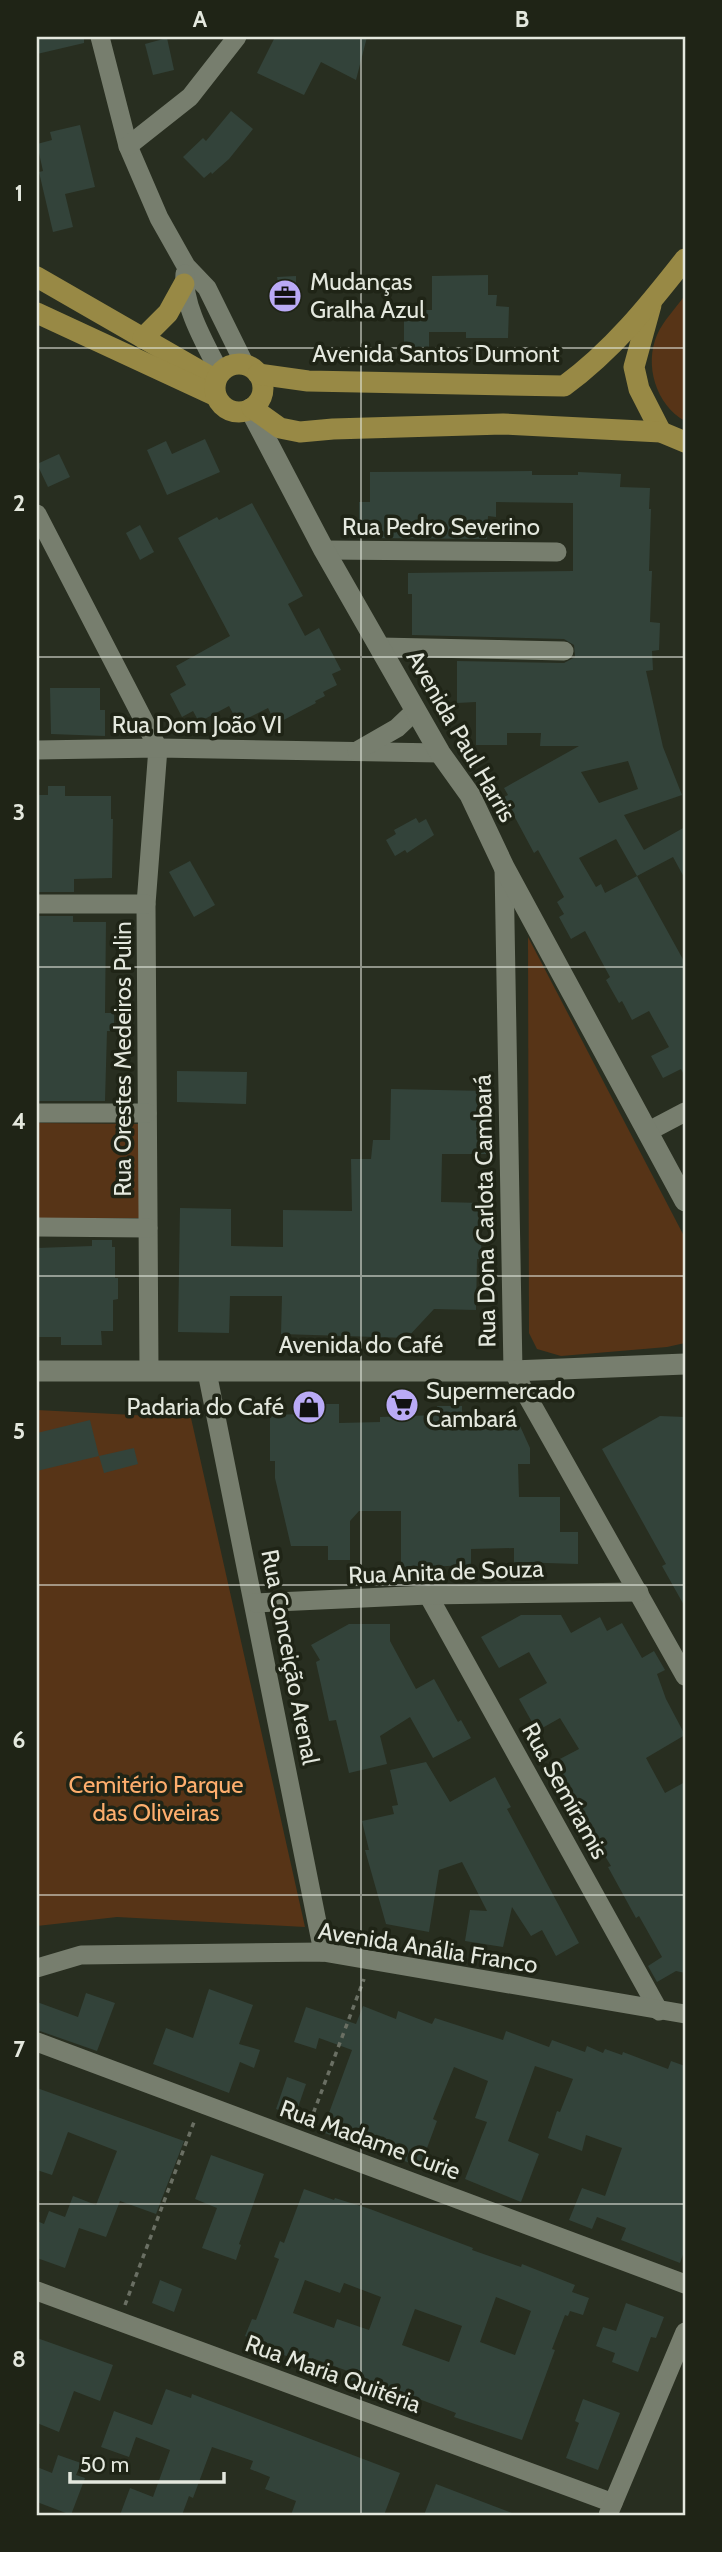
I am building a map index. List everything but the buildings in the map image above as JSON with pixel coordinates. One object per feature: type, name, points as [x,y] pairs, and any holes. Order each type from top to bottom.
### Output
[{"type":"main road","name":"Avenida Santos Dumont","points":[[251,370],[308,381],[564,386],[593,365],[685,259]]},
{"type":"main road","points":[[143,338],[168,313],[185,275]]},
{"type":"main road","points":[[37,276],[217,383],[226,409],[242,412],[251,409],[258,402],[263,388],[251,370],[236,365],[217,383]]},
{"type":"main road","points":[[653,299],[634,366],[639,389],[661,432]]},
{"type":"main road","points":[[37,313],[217,383]]},
{"type":"main road","points":[[503,424],[504,385]]},
{"type":"main road","points":[[251,409],[280,428],[300,432],[503,424],[661,432],[685,442]]},
{"type":"street","points":[[100,37],[128,146],[185,275],[198,330],[217,383]]},
{"type":"street","points":[[128,146],[190,97],[237,37]]},
{"type":"street","points":[[185,275],[207,288],[251,370]]},
{"type":"street","name":"Avenida Paul Harris","points":[[251,409],[324,550],[440,752],[470,795],[504,867],[685,1201]]},
{"type":"street","points":[[37,514],[158,748]]},
{"type":"street","name":"Rua Pedro Severino","points":[[324,550],[557,552]]},
{"type":"street","points":[[380,647],[564,651]]},
{"type":"street","points":[[357,751],[397,728],[416,710]]},
{"type":"street","name":"Rua Dom João VI","points":[[37,750],[158,748],[440,752]]},
{"type":"street","name":"Rua Orestes Medeiros Pulin","points":[[149,1370],[146,904],[158,748]]},
{"type":"street","name":"Rua Dona Carlota Cambará","points":[[504,867],[513,1371],[685,1676]]},
{"type":"street","points":[[37,904],[146,904]]},
{"type":"street","points":[[647,1132],[685,1112]]},
{"type":"street","points":[[37,1113],[147,1113]]},
{"type":"street","points":[[37,1227],[148,1228]]},
{"type":"street","name":"Avenida do Café","points":[[37,1371],[513,1371],[685,1364]]},
{"type":"street","name":"Rua Conceição Arenal","points":[[206,1372],[255,1603],[323,1952]]},
{"type":"street","name":"Rua Anita de Souza","points":[[255,1603],[428,1595],[639,1592]]},
{"type":"street","name":"Rua Semíramis","points":[[428,1595],[659,2011]]},
{"type":"street","name":"Avenida Anália Franco","points":[[37,1968],[81,1955],[323,1952],[685,2014]]},
{"type":"street","name":"Rua Madame Curie","points":[[37,2042],[685,2284]]},
{"type":"street","name":"Rua Maria Quitéria","points":[[37,2291],[611,2509]]},
{"type":"street","points":[[611,2509],[685,2332]]},
{"type":"path","points":[[303,2141],[371,1961]]},
{"type":"path","points":[[119,2321],[201,2104]]},
{"type":"green space","points":[[685,295],[685,421],[675,414],[660,395],[652,371],[652,359],[657,335]]},
{"type":"green space","points":[[528,937],[685,1238],[685,1343],[667,1347],[561,1356],[537,1349],[529,1333]]},
{"type":"green space","points":[[37,1123],[139,1124],[139,1218],[37,1218]]},
{"type":"green space","name":"Cemitério Parque das Oliveiras","points":[[37,1410],[191,1418],[305,1927],[117,1917],[37,1926]]},
{"type":"place","name":"Mudanças Gralha Azul","points":[[285,296]]},
{"type":"place","name":"Supermercado Cambará","points":[[402,1405]]},
{"type":"place","name":"Padaria do Café","points":[[309,1407]]}]
